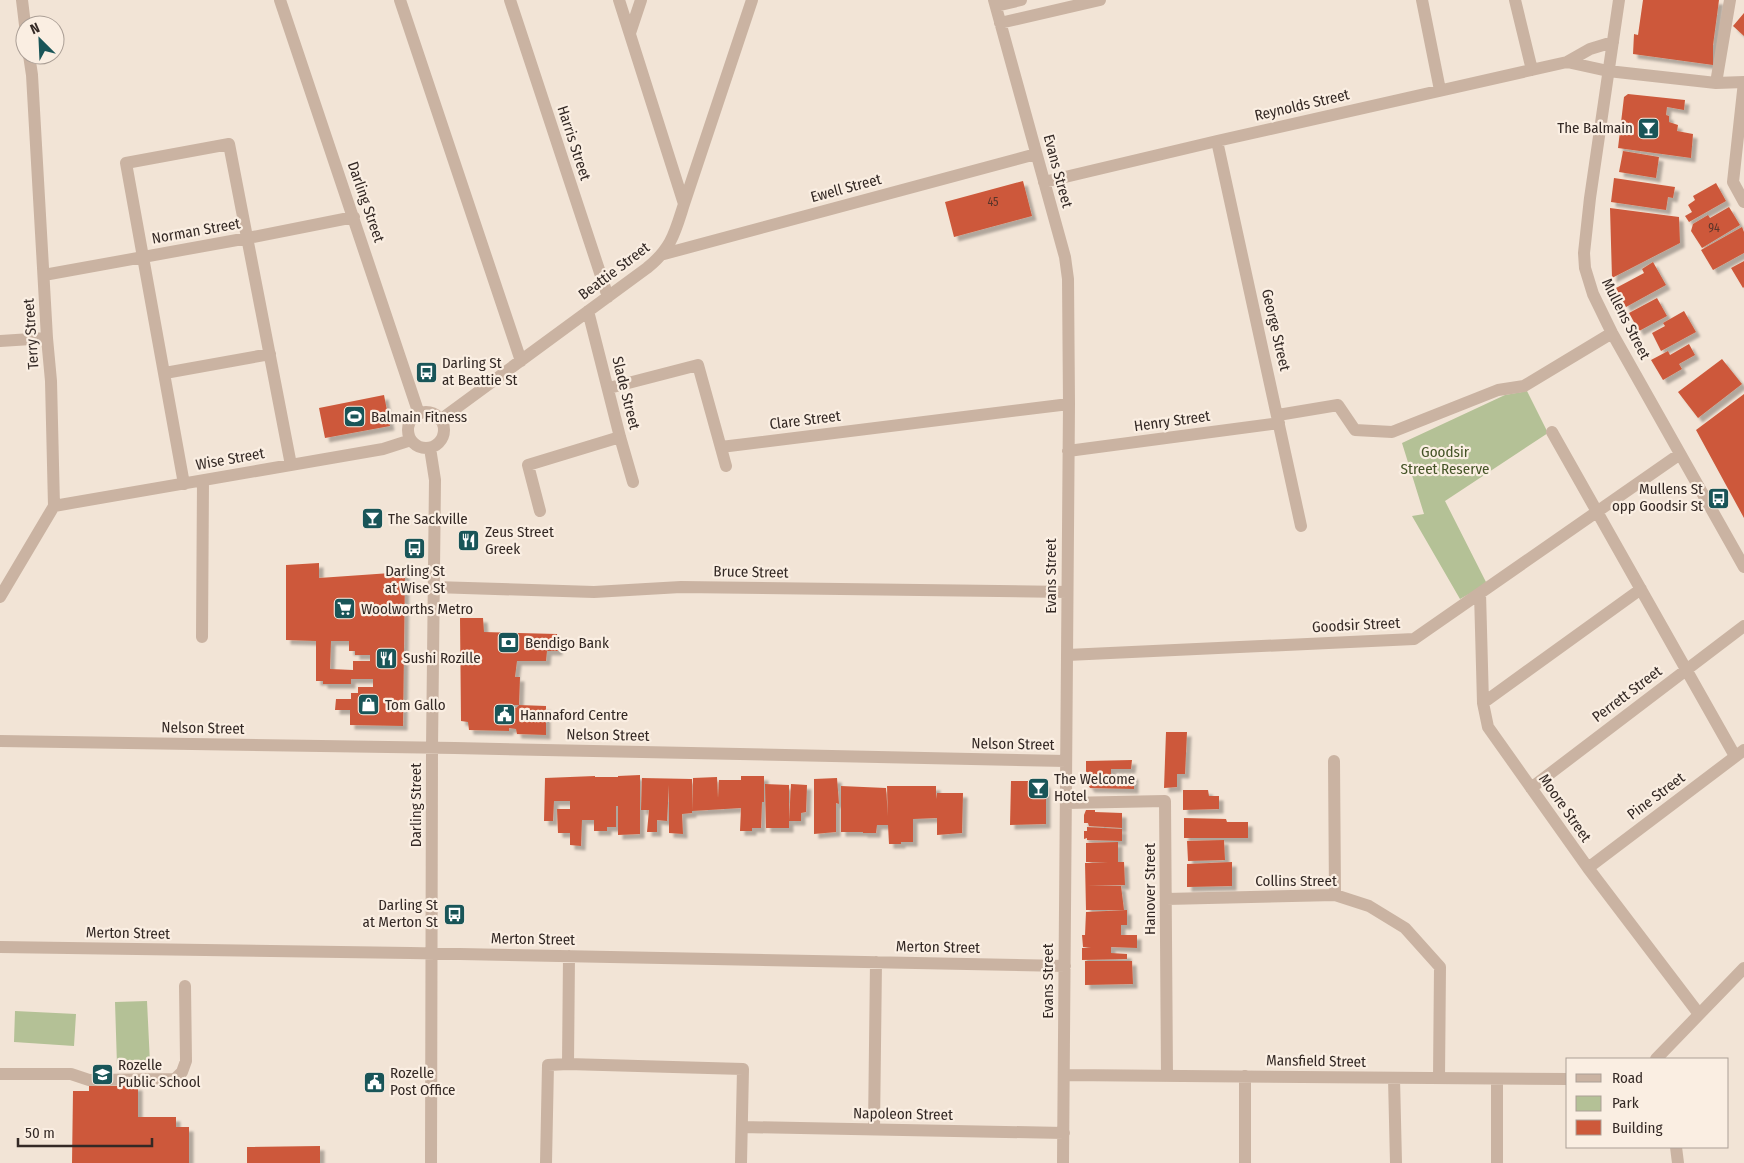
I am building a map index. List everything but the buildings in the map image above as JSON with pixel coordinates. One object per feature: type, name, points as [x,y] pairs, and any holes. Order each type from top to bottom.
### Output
[{"type":"street","points":[[22,0],[24,15]]},
{"type":"street","name":"Darling Street","points":[[280,0],[419,414]]},
{"type":"street","points":[[400,0],[521,361]]},
{"type":"street","name":"Harris Street","points":[[510,0],[608,297]]},
{"type":"street","points":[[618,0],[684,204]]},
{"type":"street","points":[[630,33],[641,0]]},
{"type":"street","name":"Beattie Street","points":[[440,420],[664,254],[674,235],[752,0]]},
{"type":"street","points":[[995,3],[1022,0]]},
{"type":"street","points":[[1000,23],[1100,0]]},
{"type":"street","points":[[1422,0],[1440,90]]},
{"type":"street","points":[[1515,0],[1532,70]]},
{"type":"street","name":"Mullens Street","points":[[1619,0],[1590,198],[1584,253],[1585,268],[1593,294],[1612,333],[1744,567]]},
{"type":"street","points":[[1716,84],[1730,0]]},
{"type":"street","name":"Evans Street","points":[[995,3],[1065,257],[1068,279],[1069,404],[1064,1163]]},
{"type":"street","name":"Reynolds Street","points":[[1044,182],[1567,62],[1590,49],[1613,42]]},
{"type":"street","name":"Reynolds Street","points":[[1567,62],[1608,71],[1716,84],[1744,82]]},
{"type":"street","name":"Terry Street","points":[[30,65],[51,381],[54,506]]},
{"type":"street","points":[[1744,82],[1733,182],[1744,202]]},
{"type":"street","name":"George Street","points":[[1217,141],[1301,526]]},
{"type":"street","points":[[184,484],[126,163],[229,144],[291,465]]},
{"type":"street","name":"Ewell Street","points":[[664,254],[1036,154]]},
{"type":"street","name":"Norman Street","points":[[44,275],[354,217]]},
{"type":"street","name":"Slade Street","points":[[588,311],[620,437],[634,482]]},
{"type":"street","name":"Henry Street","points":[[1068,451],[1279,419],[1338,405],[1355,430],[1392,432],[1498,390],[1524,386],[1612,333]]},
{"type":"street","points":[[0,341],[47,338]]},
{"type":"street","points":[[165,373],[270,354]]},
{"type":"street","points":[[609,388],[698,365],[726,466]]},
{"type":"street","name":"Clare Street","points":[[721,446],[1069,404]]},
{"type":"street","points":[[431,413],[443,425],[443,437],[440,442],[430,448],[419,447],[409,436],[409,425],[414,417],[419,414],[431,413]]},
{"type":"street","points":[[1552,432],[1686,669],[1740,753]]},
{"type":"street","points":[[540,511],[528,465],[620,437]]},
{"type":"street","name":"Wise Street","points":[[54,506],[383,449],[411,440]]},
{"type":"street","name":"Darling Street","points":[[430,448],[435,480],[431,1163]]},
{"type":"street","name":"Goodsir Street","points":[[1067,655],[1414,639],[1680,454]]},
{"type":"street","points":[[202,637],[203,480]]},
{"type":"street","points":[[0,597],[54,506]]},
{"type":"street","name":"Bruce Street","points":[[434,588],[594,592],[681,588],[1067,592]]},
{"type":"street","points":[[1483,703],[1641,589]]},
{"type":"street","name":"Moore Street","points":[[1480,593],[1483,703],[1488,727],[1588,868],[1699,1014]]},
{"type":"street","name":"Perrett Street","points":[[1531,788],[1744,626]]},
{"type":"street","name":"Nelson Street","points":[[0,741],[1066,761]]},
{"type":"street","name":"Pine Street","points":[[1588,868],[1740,753]]},
{"type":"street","points":[[1334,761],[1335,895]]},
{"type":"street","name":"Hanover Street","points":[[1066,803],[1165,801],[1167,1076]]},
{"type":"street","name":"Collins Street","points":[[1166,899],[1335,895],[1369,906],[1405,928],[1440,968],[1439,1078]]},
{"type":"street","name":"Merton Street","points":[[0,947],[431,953],[1065,966]]},
{"type":"street","points":[[568,1064],[569,956]]},
{"type":"street","points":[[874,1129],[876,962]]},
{"type":"street","points":[[1657,1058],[1744,968]]},
{"type":"street","points":[[0,1074],[71,1074],[89,1080],[175,1079],[182,1072],[186,1061],[185,986]]},
{"type":"street","points":[[546,1163],[548,1065],[568,1064],[743,1069],[741,1163]]},
{"type":"street","name":"Mansfield Street","points":[[1064,1075],[1566,1079]]},
{"type":"street","points":[[1245,1076],[1245,1163]]},
{"type":"street","points":[[1394,1078],[1396,1163]]},
{"type":"street","points":[[1497,1078],[1497,1163]]},
{"type":"street","name":"Napoleon Street","points":[[742,1127],[1064,1133]]},
{"type":"street","points":[[1676,1148],[1678,1163]]},
{"type":"green space","name":"Goodsir Street Reserve","points":[[1527,391],[1548,433],[1445,501],[1487,584],[1460,599],[1412,516],[1424,514],[1402,443],[1505,395]]},
{"type":"green space","points":[[147,1001],[150,1063],[117,1065],[115,1002]]},
{"type":"green space","points":[[15,1011],[76,1014],[74,1046],[14,1042]]},
{"type":"place","name":"The Balmain","points":[[1649,128]]},
{"type":"place","name":"Darling St at Beattie St","points":[[426,372]]},
{"type":"place","name":"Balmain Fitness","points":[[355,417]]},
{"type":"place","name":"Mullens St opp Goodsir St","points":[[1719,498]]},
{"type":"place","name":"The Sackville","points":[[372,519]]},
{"type":"place","name":"Zeus Street Greek","points":[[469,541]]},
{"type":"place","name":"Darling St at Wise St","points":[[415,548]]},
{"type":"place","name":"Woolworths Metro","points":[[345,609]]},
{"type":"place","name":"Bendigo Bank","points":[[509,643]]},
{"type":"place","name":"Sushi Rozille","points":[[387,658]]},
{"type":"place","name":"Tom Gallo","points":[[369,705]]},
{"type":"place","name":"Hannaford Centre","points":[[504,715]]},
{"type":"place","name":"The Welcome Hotel","points":[[1038,788]]},
{"type":"place","name":"Darling St at Merton St","points":[[454,914]]},
{"type":"place","name":"Rozelle Public School","points":[[102,1074]]},
{"type":"place","name":"Rozelle Post Office","points":[[374,1082]]}]
